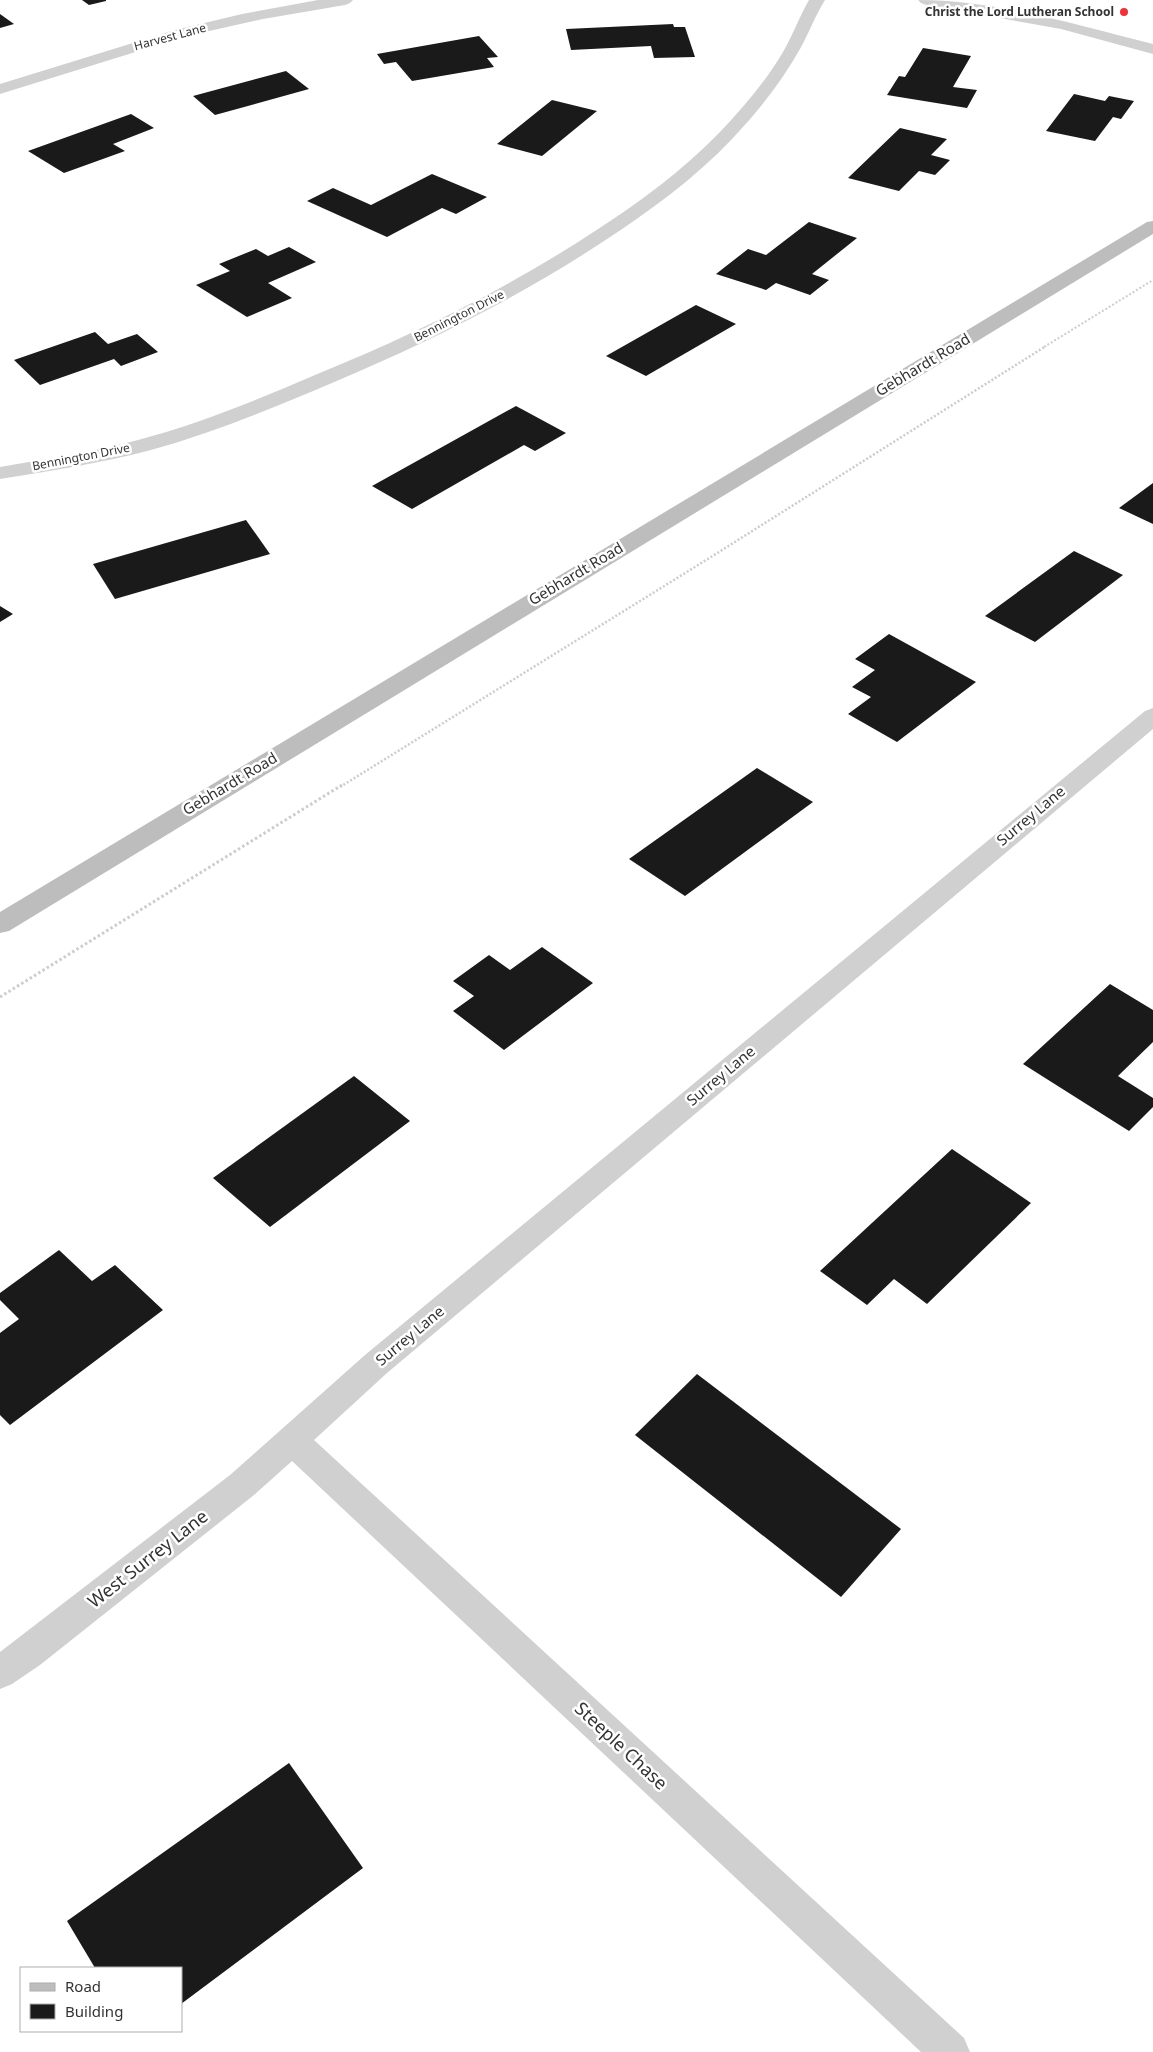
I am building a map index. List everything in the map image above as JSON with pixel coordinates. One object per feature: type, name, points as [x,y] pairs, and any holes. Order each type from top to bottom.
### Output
[{"type":"street","name":"Harvest Lane","points":[[0,89],[181,33],[248,17],[345,0]]},
{"type":"street","name":"Bennington Drive","points":[[0,473],[144,445],[210,424],[352,367],[454,321],[523,284],[644,206],[687,172],[723,138],[756,102],[794,45],[817,0]]},
{"type":"street","points":[[926,0],[1062,25],[1153,49]]},
{"type":"street","name":"Gebhardt Road","points":[[0,924],[1153,226]]},
{"type":"street","name":"Surrey Lane","points":[[292,1440],[376,1364],[1153,716]]},
{"type":"street","name":"West Surrey Lane","points":[[0,1672],[28,1653],[242,1485],[292,1440]]},
{"type":"street","name":"Steeple Chase","points":[[292,1440],[950,2052]]},
{"type":"path","points":[[0,997],[694,568],[947,407],[1153,280]]},
{"type":"building","points":[[82,0],[106,0],[106,1],[89,5]]},
{"type":"building","points":[[0,14],[14,24],[0,28]]},
{"type":"building","points":[[673,24],[674,27],[685,27],[695,57],[654,58],[651,46],[571,50],[566,29]]},
{"type":"building","points":[[479,36],[498,57],[487,58],[494,67],[412,81],[396,62],[384,64],[377,54]]},
{"type":"building","points":[[923,48],[971,56],[953,87],[977,90],[967,108],[887,95],[899,76],[905,77]]},
{"type":"building","points":[[286,71],[309,89],[215,115],[193,96]]},
{"type":"building","points":[[1074,94],[1105,101],[1109,96],[1134,101],[1121,119],[1113,117],[1095,141],[1046,131]]},
{"type":"building","points":[[552,100],[597,111],[542,156],[497,144]]},
{"type":"building","points":[[131,114],[154,128],[113,144],[125,151],[64,173],[28,151]]},
{"type":"building","points":[[900,128],[947,139],[931,155],[950,160],[935,175],[919,171],[899,191],[848,178]]},
{"type":"building","points":[[432,174],[487,197],[456,214],[442,208],[387,237],[307,201],[333,188],[371,205]]},
{"type":"building","points":[[809,222],[857,238],[812,274],[829,280],[810,295],[776,283],[766,290],[716,274],[748,249],[766,255]]},
{"type":"building","points":[[289,247],[316,262],[268,283],[292,298],[247,317],[196,285],[230,271],[219,264],[256,249],[268,256]]},
{"type":"building","points":[[696,305],[736,324],[646,376],[606,356]]},
{"type":"building","points":[[95,332],[108,344],[137,334],[158,352],[121,366],[114,359],[40,385],[14,360]]},
{"type":"building","points":[[516,406],[566,433],[535,451],[524,445],[412,509],[372,486]]},
{"type":"building","points":[[1153,483],[1153,524],[1119,508]]},
{"type":"building","points":[[246,520],[270,554],[115,599],[93,564]]},
{"type":"building","points":[[1074,551],[1123,575],[1035,642],[985,616]]},
{"type":"building","points":[[0,606],[13,614],[0,622]]},
{"type":"building","points":[[889,634],[976,682],[897,742],[848,714],[871,697],[852,687],[875,670],[855,659]]},
{"type":"building","points":[[757,768],[813,802],[685,896],[629,859]]},
{"type":"building","points":[[542,947],[593,983],[504,1050],[453,1011],[474,996],[453,981],[489,955],[510,970]]},
{"type":"building","points":[[1110,984],[1153,1010],[1153,1042],[1118,1076],[1153,1098],[1153,1107],[1129,1131],[1023,1064]]},
{"type":"building","points":[[354,1076],[410,1121],[270,1227],[213,1178]]},
{"type":"building","points":[[952,1149],[1031,1203],[927,1304],[894,1279],[867,1305],[820,1271]]},
{"type":"building","points":[[59,1250],[92,1281],[115,1265],[163,1310],[10,1425],[0,1415],[0,1333],[19,1319],[0,1300],[0,1293]]},
{"type":"building","points":[[697,1374],[901,1529],[841,1597],[635,1435]]},
{"type":"building","points":[[289,1763],[363,1868],[182,2003],[182,1967],[94,1967],[67,1921]]},
{"type":"place","name":"Christ the Lord Lutheran School","points":[[1124,12]]}]
